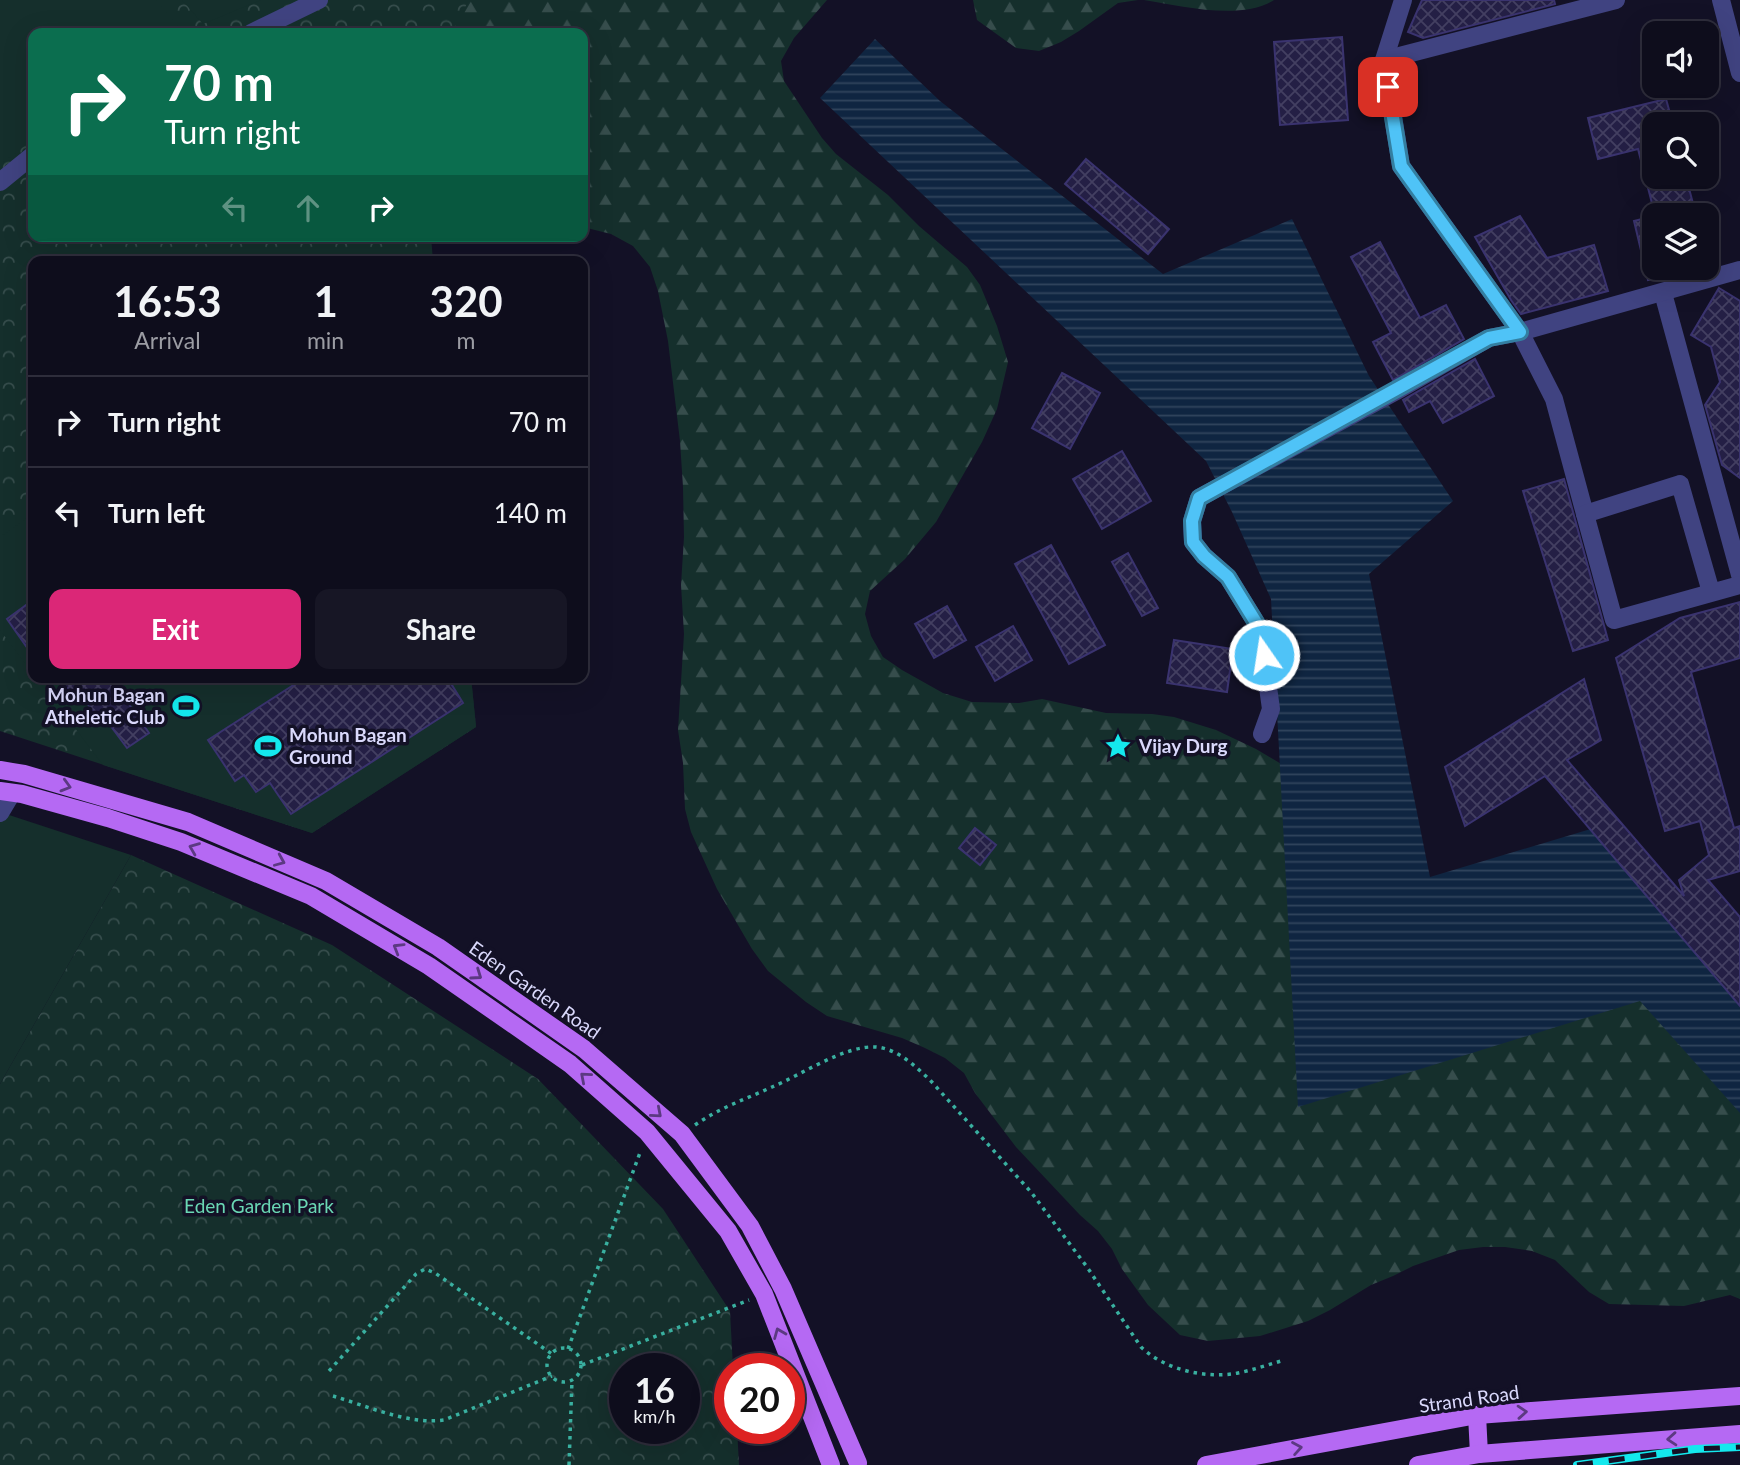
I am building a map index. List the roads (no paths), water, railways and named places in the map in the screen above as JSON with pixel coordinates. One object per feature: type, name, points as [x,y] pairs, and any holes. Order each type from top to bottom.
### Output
[{"type":"main road","name":"Eden Garden Road","points":[[0,770],[24,774],[188,822],[326,881],[438,947],[584,1049],[682,1134],[750,1226],[783,1289],[862,1464]]},
{"type":"main road","points":[[6,792],[108,818],[181,842],[311,896],[429,966],[570,1064],[647,1132],[728,1231],[764,1294],[831,1465]]},
{"type":"main road","name":"Strand Road","points":[[1206,1465],[1477,1415],[1740,1396]]},
{"type":"main road","points":[[1477,1415],[1479,1454]]},
{"type":"main road","points":[[1418,1465],[1479,1454],[1740,1434]]},
{"type":"lane","points":[[261,28],[319,0]]},
{"type":"lane","points":[[1403,0],[1384,60],[1401,166],[1520,332],[1554,399],[1614,620],[1740,585]]},
{"type":"lane","points":[[1384,60],[1616,0]]},
{"type":"lane","points":[[1721,0],[1740,73]]},
{"type":"lane","points":[[0,182],[28,159]]},
{"type":"lane","points":[[1262,734],[1271,709],[1260,629],[1228,577],[1204,556],[1193,542],[1192,521],[1199,498],[1489,338],[1520,332],[1740,270]]},
{"type":"lane","points":[[1663,293],[1740,575]]},
{"type":"lane","points":[[1585,514],[1680,484],[1711,592]]},
{"type":"lane","points":[[0,813],[6,792]]},
{"type":"water","points":[[875,39],[940,101],[1163,274],[1292,219],[1369,376],[1453,501],[1369,574],[1430,877],[1594,828],[1740,1001],[1740,1113],[1640,1001],[1298,1107],[1271,599],[1206,461],[820,98]]},
{"type":"railway","points":[[1577,1465],[1695,1449],[1740,1447]]},
{"type":"place","name":"Mohun Bagan Atheletic Club","points":[[186,706]]},
{"type":"place","name":"Mohun Bagan Ground","points":[[268,746]]},
{"type":"place","name":"Vijay Durg","points":[[1118,746]]},
{"type":"park label","name":"Eden Garden Park","points":[[259,1206]]}]
